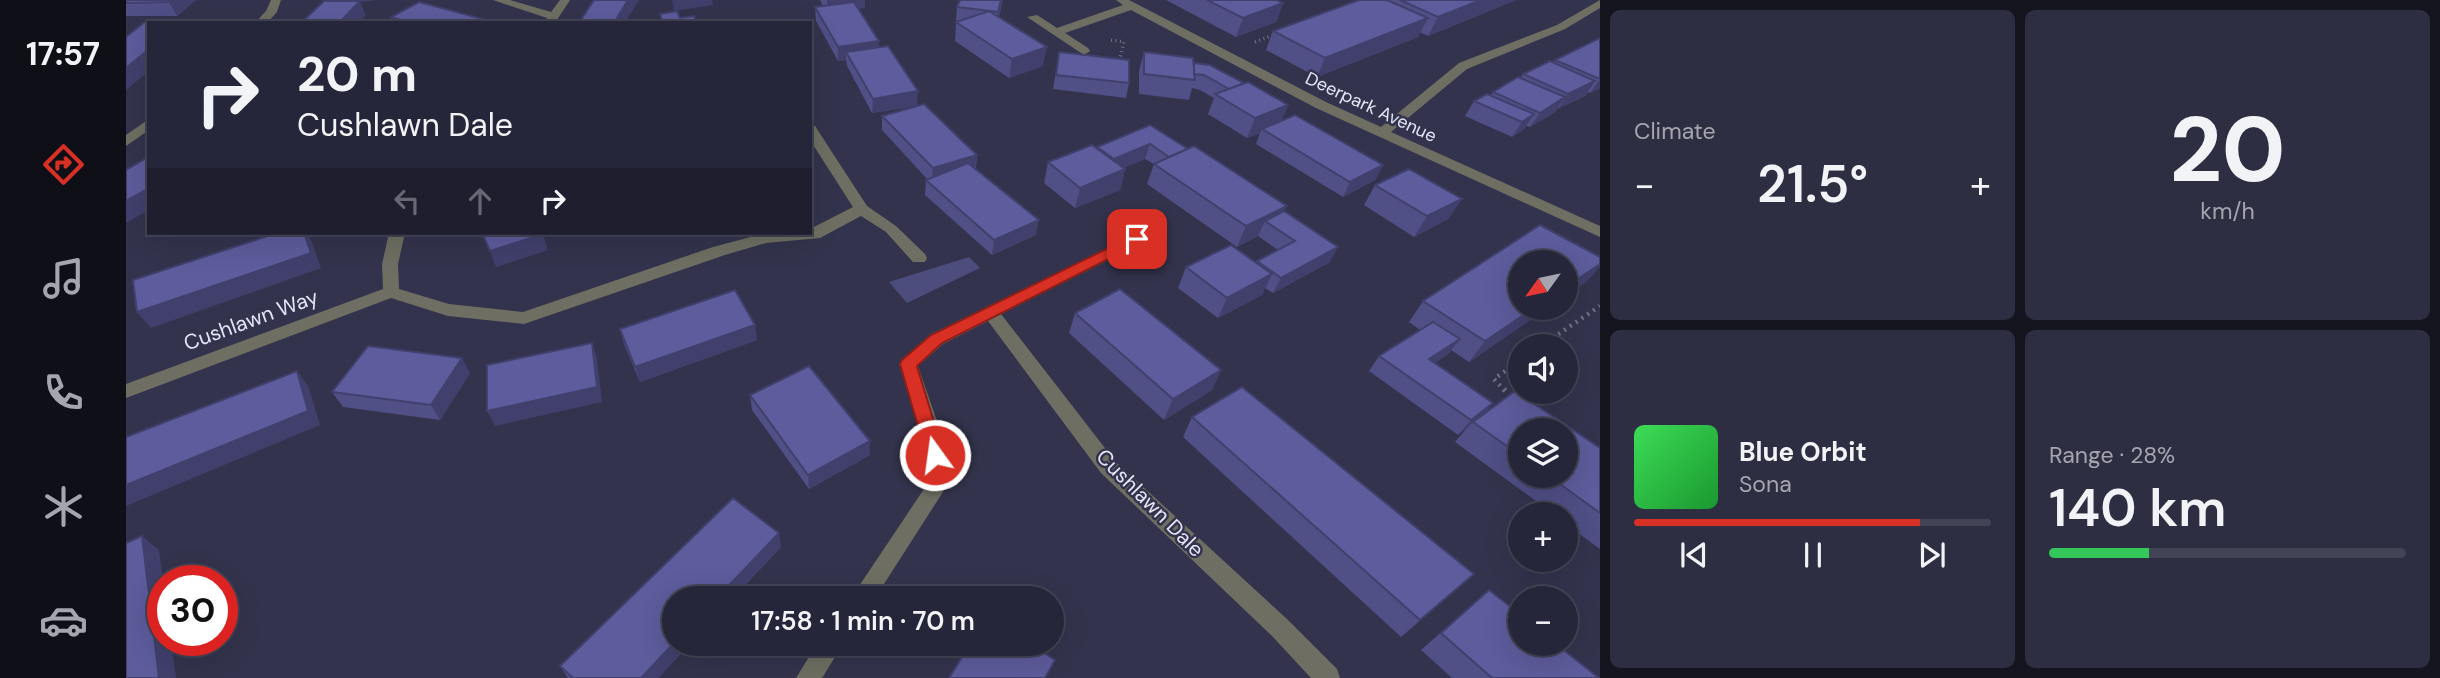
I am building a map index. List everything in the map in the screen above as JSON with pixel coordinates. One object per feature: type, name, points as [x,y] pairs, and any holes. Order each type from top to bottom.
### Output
[{"type":"street","points":[[262,21],[271,12],[276,0]]},
{"type":"street","points":[[498,0],[551,20],[565,0]]},
{"type":"street","name":"Deerpark Avenue","points":[[1056,32],[1126,3],[1321,105],[1600,232]]},
{"type":"street","points":[[1383,132],[1463,66],[1561,27],[1600,3]]},
{"type":"street","points":[[1034,18],[1084,51]]},
{"type":"street","points":[[126,142],[147,125]]},
{"type":"street","points":[[812,132],[862,209],[891,229],[919,258]]},
{"type":"street","points":[[812,234],[862,209]]},
{"type":"street","points":[[397,235],[390,264],[391,292],[448,310],[524,318],[719,251],[766,238],[803,235]]},
{"type":"street","points":[[870,586],[940,481],[930,430],[908,364],[937,339],[1137,239]]},
{"type":"street","name":"Cushlawn Way","points":[[126,391],[391,292]]},
{"type":"street","name":"Cushlawn Dale","points":[[990,312],[1108,467],[1280,628],[1328,678]]},
{"type":"street","points":[[808,678],[823,656]]},
{"type":"path","points":[[1244,46],[1283,32]]},
{"type":"path","points":[[1559,334],[1600,306]]},
{"type":"path","points":[[1508,369],[1494,379],[1508,394]]},
{"type":"shaded area","points":[[969,257],[980,268],[907,303],[889,282]]},
{"type":"building","points":[[126,0],[172,0],[126,3]]},
{"type":"building","points":[[594,0],[628,0],[615,21],[580,21]]},
{"type":"building","points":[[960,0],[1001,0],[998,12],[957,7]]},
{"type":"building","points":[[1207,0],[1277,0],[1283,3],[1243,18]]},
{"type":"building","points":[[1359,0],[1387,0],[1428,18],[1325,58],[1273,31]]},
{"type":"building","points":[[1400,0],[1481,0],[1438,17]]},
{"type":"building","points":[[324,1],[360,1],[341,21],[303,21]]},
{"type":"building","points":[[419,2],[483,19],[404,21],[391,17]]},
{"type":"building","points":[[854,2],[879,41],[838,47],[815,7]]},
{"type":"building","points":[[677,11],[680,18],[694,16],[695,21],[662,21],[660,14]]},
{"type":"building","points":[[989,11],[1047,47],[1012,59],[956,22]]},
{"type":"building","points":[[147,21],[147,51],[126,68],[126,37]]},
{"type":"building","points":[[1600,38],[1600,79],[1555,60]]},
{"type":"building","points":[[888,46],[918,91],[873,99],[846,52]]},
{"type":"building","points":[[1059,52],[1129,60],[1129,83],[1056,75]]},
{"type":"building","points":[[1144,52],[1193,58],[1195,80],[1144,74]]},
{"type":"building","points":[[1550,61],[1595,81],[1568,94],[1523,74]]},
{"type":"building","points":[[1194,63],[1210,65],[1244,83],[1229,89],[1204,75],[1194,74]]},
{"type":"building","points":[[1518,77],[1565,97],[1540,113],[1493,92]]},
{"type":"building","points":[[1248,82],[1288,105],[1255,118],[1215,94]]},
{"type":"building","points":[[1487,94],[1534,114],[1522,122],[1474,101]]},
{"type":"building","points":[[924,104],[977,155],[933,168],[882,116]]},
{"type":"building","points":[[1295,115],[1383,165],[1350,182],[1262,129]]},
{"type":"building","points":[[1150,125],[1188,149],[1169,157],[1150,144],[1114,159],[1097,147]]},
{"type":"building","points":[[1092,145],[1125,169],[1080,188],[1048,162]]},
{"type":"building","points":[[1194,146],[1287,206],[1246,226],[1154,164]]},
{"type":"building","points":[[147,160],[147,189],[126,201],[126,170]]},
{"type":"building","points":[[968,163],[1039,220],[994,240],[926,180]]},
{"type":"building","points":[[1409,169],[1462,199],[1427,216],[1375,185]]},
{"type":"building","points":[[1284,211],[1338,247],[1281,278],[1257,261],[1295,241],[1265,221]]},
{"type":"building","points":[[1540,225],[1600,257],[1600,264],[1578,279],[1578,250],[1508,250],[1508,320],[1516,320],[1485,341],[1423,301]]},
{"type":"building","points":[[271,235],[305,235],[311,253],[137,312],[133,280]]},
{"type":"building","points":[[483,235],[540,235],[490,251]]},
{"type":"building","points":[[1231,245],[1272,274],[1227,298],[1186,267]]},
{"type":"building","points":[[1120,289],[1221,370],[1173,399],[1075,313]]},
{"type":"building","points":[[735,290],[755,325],[635,367],[620,329]]},
{"type":"building","points":[[1433,322],[1460,339],[1429,359],[1493,403],[1471,420],[1379,356]]},
{"type":"building","points":[[592,343],[597,387],[487,411],[487,365]]},
{"type":"building","points":[[368,346],[462,358],[431,405],[332,392]]},
{"type":"building","points":[[809,366],[870,441],[808,475],[750,395]]},
{"type":"building","points":[[297,371],[308,411],[126,485],[126,437]]},
{"type":"building","points":[[1242,387],[1474,574],[1420,620],[1192,417]]},
{"type":"building","points":[[1508,396],[1508,404],[1534,404],[1555,418],[1508,418],[1508,447],[1473,422]]},
{"type":"building","points":[[1578,433],[1600,448],[1600,513],[1566,488],[1578,488]]},
{"type":"building","points":[[733,498],[779,533],[728,586],[662,586],[662,656],[641,678],[573,678],[560,666]]},
{"type":"building","points":[[142,536],[147,578],[147,656],[156,656],[159,678],[126,678],[126,543]]},
{"type":"building","points":[[1489,590],[1508,605],[1508,656],[1571,656],[1599,678],[1492,678],[1441,633]]},
{"type":"building","points":[[963,656],[1049,656],[1055,660],[1045,678],[949,678]]},
{"type":"route","points":[[935,455],[930,430],[915,393],[908,364],[937,339],[1137,239]]}]
